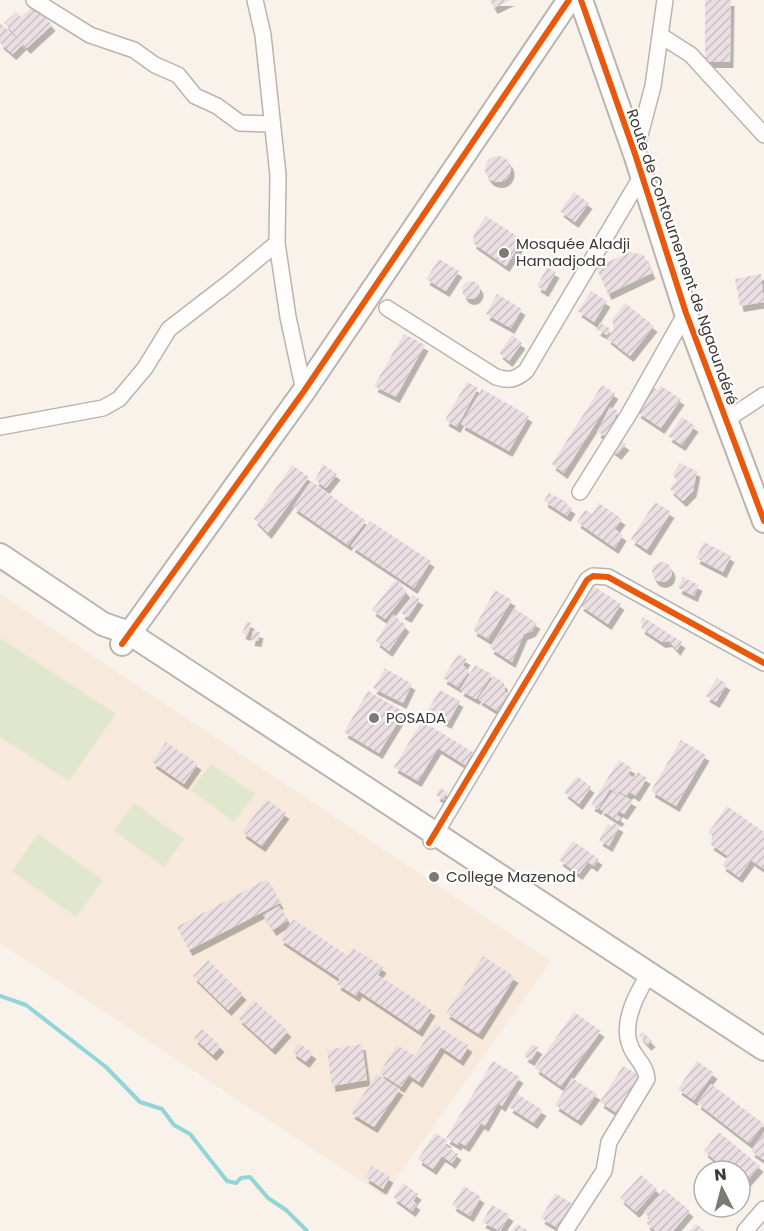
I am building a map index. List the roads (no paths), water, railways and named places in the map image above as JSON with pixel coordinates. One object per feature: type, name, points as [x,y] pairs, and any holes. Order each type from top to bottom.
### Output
[{"type":"street","points":[[34,0],[90,35],[134,50],[155,65],[172,72],[195,96],[217,106],[240,123],[272,124]]},
{"type":"street","points":[[255,0],[263,35],[278,175],[277,243],[288,317],[304,391]]},
{"type":"street","points":[[126,639],[304,391],[569,0]]},
{"type":"street","name":"Route de Contournement de Ngaoundéré","points":[[581,0],[635,153],[686,313],[764,521]]},
{"type":"street","points":[[635,153],[653,86],[665,0]]},
{"type":"street","points":[[660,35],[691,55],[764,135]]},
{"type":"street","points":[[387,308],[496,377],[508,381],[518,378],[526,371],[641,177]]},
{"type":"street","points":[[0,427],[103,408],[119,399],[145,368],[169,328],[277,243]]},
{"type":"street","points":[[580,492],[629,414],[686,313]]},
{"type":"street","points":[[726,420],[764,396]]},
{"type":"street","points":[[0,555],[646,979],[764,1064]]},
{"type":"street","points":[[432,838],[587,580],[593,576],[608,577],[764,663]]},
{"type":"street","points":[[646,979],[764,1049]]},
{"type":"street","points":[[565,1231],[604,1171],[609,1142],[647,1079],[646,1069],[629,1042],[630,1005],[646,979]]},
{"type":"street","points":[[745,1231],[764,1209]]},
{"type":"waterway","points":[[0,996],[26,1005],[106,1067],[140,1102],[162,1109],[174,1125],[190,1134],[227,1181],[236,1183],[241,1178],[250,1177],[268,1198],[286,1210],[307,1231]]},
{"type":"place","name":"Mosquée Aladji Hamadjoda","points":[[504,253]]},
{"type":"place","name":"POSADA","points":[[374,718]]},
{"type":"place","name":"College Mazenod","points":[[434,877]]}]
